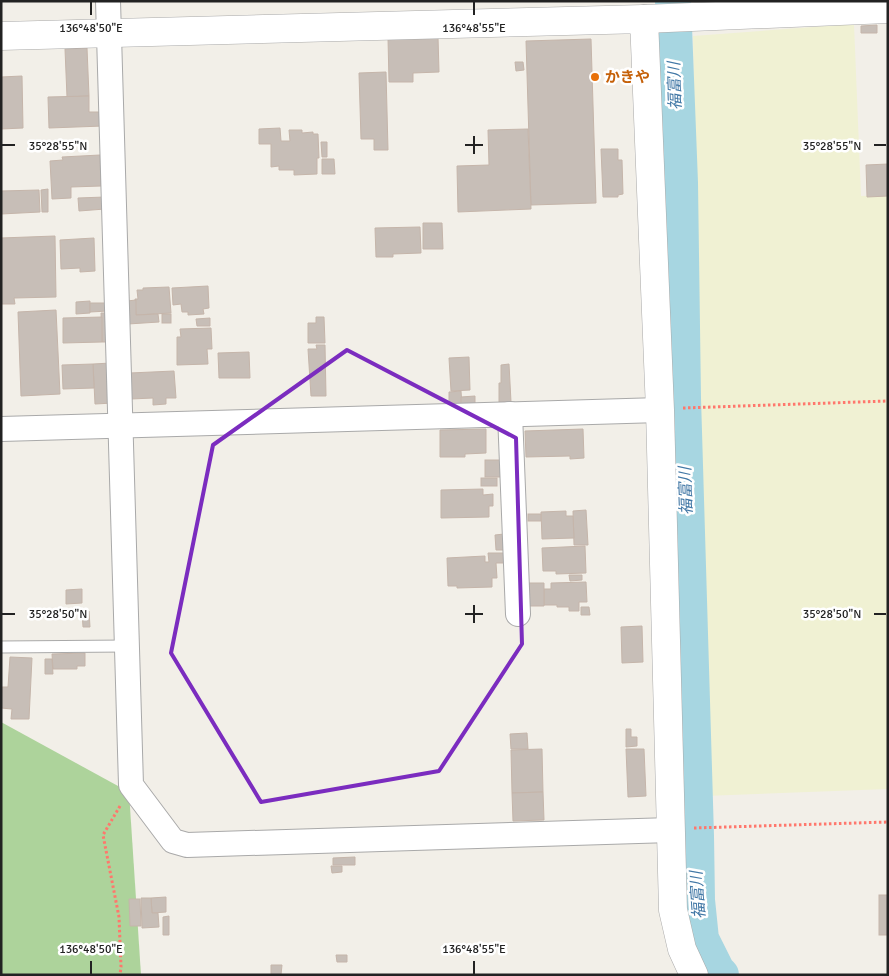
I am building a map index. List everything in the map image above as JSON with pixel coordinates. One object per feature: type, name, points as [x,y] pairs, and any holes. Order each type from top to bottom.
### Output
[{"type":"street","points":[[108,1],[131,785],[173,841],[187,845],[680,829]]},
{"type":"street","points":[[1,36],[659,13],[888,9]]},
{"type":"street","points":[[659,13],[660,410],[680,829],[673,910],[682,949],[694,975]]},
{"type":"street","points":[[1,429],[660,410]]},
{"type":"street","points":[[510,414],[518,614]]},
{"type":"lane","points":[[1,647],[127,646]]},
{"type":"path","points":[[697,407],[888,401]]},
{"type":"path","points":[[120,975],[119,917],[104,835],[131,785]]},
{"type":"path","points":[[680,829],[888,822]]},
{"type":"highlighted area","points":[[347,350],[516,438],[522,644],[439,771],[261,802],[171,653],[213,445]]},
{"type":"green space","points":[[854,24],[861,196],[888,195],[888,789],[704,796],[693,36]]},
{"type":"green space","points":[[1,722],[129,792],[141,975],[1,975]]},
{"type":"building","points":[[877,25],[877,33],[861,33],[861,26]]},
{"type":"building","points":[[438,37],[439,72],[413,73],[413,82],[389,82],[388,38]]},
{"type":"building","points":[[591,39],[596,203],[531,205],[526,41]]},
{"type":"building","points":[[87,48],[89,96],[67,97],[65,49]]},
{"type":"building","points":[[515,62],[523,62],[524,70],[516,71]]},
{"type":"building","points":[[386,72],[388,150],[374,150],[374,139],[361,139],[359,73]]},
{"type":"building","points":[[22,76],[23,128],[1,129],[1,77]]},
{"type":"building","points":[[89,96],[89,112],[102,112],[103,126],[49,128],[48,97]]},
{"type":"building","points":[[280,128],[281,141],[290,141],[289,130],[302,130],[302,133],[313,132],[313,134],[318,134],[319,158],[317,158],[317,174],[294,175],[294,170],[279,170],[279,166],[271,167],[271,144],[259,144],[259,129]]},
{"type":"building","points":[[528,129],[531,209],[458,212],[457,166],[489,165],[488,130]]},
{"type":"building","points":[[321,142],[327,142],[327,157],[322,157]]},
{"type":"building","points":[[601,149],[618,149],[618,160],[622,160],[623,194],[618,195],[618,197],[603,197]]},
{"type":"building","points":[[100,155],[101,186],[71,187],[71,198],[52,199],[50,161],[63,160],[62,157]]},
{"type":"building","points":[[322,159],[334,159],[335,174],[322,174]]},
{"type":"building","points":[[888,164],[888,196],[867,197],[866,165]]},
{"type":"building","points":[[48,189],[48,212],[42,212],[41,190]]},
{"type":"building","points":[[39,190],[40,212],[1,214],[1,191]]},
{"type":"building","points":[[105,197],[105,209],[79,211],[78,198]]},
{"type":"building","points":[[423,223],[442,223],[443,249],[423,249]]},
{"type":"building","points":[[420,227],[421,253],[393,254],[393,257],[376,257],[375,228]]},
{"type":"building","points":[[55,236],[56,297],[14,298],[15,304],[1,304],[1,238]]},
{"type":"building","points":[[94,238],[95,271],[80,272],[80,268],[61,269],[60,240]]},
{"type":"building","points":[[208,286],[209,308],[203,309],[204,314],[188,315],[188,312],[182,312],[181,304],[173,305],[172,288]]},
{"type":"building","points":[[169,287],[171,313],[136,315],[135,299],[138,299],[137,290]]},
{"type":"building","points":[[136,300],[136,315],[158,314],[159,322],[128,324],[127,301]]},
{"type":"building","points":[[90,301],[90,313],[76,314],[76,302]]},
{"type":"building","points":[[90,303],[108,303],[108,311],[90,312]]},
{"type":"building","points":[[56,310],[60,394],[21,396],[18,312]]},
{"type":"building","points":[[101,313],[108,313],[109,342],[102,342]]},
{"type":"building","points":[[162,314],[171,314],[171,323],[162,323]]},
{"type":"building","points":[[102,317],[102,342],[63,343],[63,318]]},
{"type":"building","points":[[316,317],[324,317],[325,343],[308,343],[308,323],[316,323]]},
{"type":"building","points":[[210,318],[210,326],[197,326],[196,319]]},
{"type":"building","points":[[211,328],[212,349],[207,349],[208,364],[177,365],[177,337],[181,337],[180,329]]},
{"type":"building","points":[[316,345],[325,345],[326,396],[311,396],[308,349],[317,349]]},
{"type":"building","points":[[249,352],[250,378],[219,378],[218,353]]},
{"type":"building","points":[[469,357],[470,390],[451,391],[449,358]]},
{"type":"building","points":[[111,363],[113,403],[95,404],[93,364]]},
{"type":"building","points":[[93,364],[94,388],[63,389],[62,365]]},
{"type":"building","points":[[509,364],[511,402],[499,402],[501,365]]},
{"type":"building","points":[[174,371],[176,398],[166,398],[166,404],[153,405],[153,398],[131,399],[130,373]]},
{"type":"building","points":[[461,391],[462,406],[449,406],[449,392]]},
{"type":"building","points":[[475,396],[475,404],[461,404],[461,397]]},
{"type":"building","points":[[486,429],[486,453],[465,454],[465,457],[440,457],[440,430]]},
{"type":"building","points":[[583,429],[584,458],[570,459],[570,456],[526,457],[525,431]]},
{"type":"building","points":[[485,460],[501,460],[501,477],[485,477]]},
{"type":"building","points":[[481,478],[497,478],[497,486],[481,486]]},
{"type":"building","points":[[483,489],[483,495],[493,494],[493,506],[489,506],[489,517],[441,518],[441,490]]},
{"type":"building","points":[[586,510],[588,545],[574,545],[573,511]]},
{"type":"building","points":[[566,511],[566,516],[573,516],[574,538],[542,539],[541,512]]},
{"type":"building","points":[[528,514],[541,514],[541,521],[528,521]]},
{"type":"building","points":[[504,534],[504,550],[496,550],[495,535]]},
{"type":"building","points":[[585,546],[586,573],[556,574],[556,571],[543,571],[542,548]]},
{"type":"building","points":[[488,553],[504,553],[505,563],[496,563],[497,578],[492,578],[492,587],[457,588],[457,586],[448,586],[447,558],[485,556],[485,562],[489,562]]},
{"type":"building","points":[[569,575],[582,575],[582,580],[570,581]]},
{"type":"building","points":[[586,582],[587,602],[579,602],[579,611],[569,611],[569,607],[544,605],[544,589],[551,589],[551,583]]},
{"type":"building","points":[[526,583],[544,583],[544,606],[527,606]]},
{"type":"building","points":[[82,589],[82,603],[66,604],[66,590]]},
{"type":"building","points":[[581,607],[589,607],[590,615],[581,615]]},
{"type":"building","points":[[89,611],[90,627],[83,627],[82,612]]},
{"type":"building","points":[[642,626],[643,662],[622,663],[621,627]]},
{"type":"building","points":[[85,653],[85,666],[77,666],[77,669],[53,669],[52,654]]},
{"type":"building","points":[[10,657],[32,658],[29,719],[11,719],[12,709],[1,708],[2,687],[8,687]]},
{"type":"building","points":[[45,659],[52,659],[53,674],[45,674]]},
{"type":"building","points":[[626,729],[631,729],[631,737],[637,737],[637,746],[626,747]]},
{"type":"building","points":[[527,733],[528,749],[511,749],[510,734]]},
{"type":"building","points":[[542,749],[543,792],[512,793],[511,750]]},
{"type":"building","points":[[626,749],[644,749],[646,796],[628,797]]},
{"type":"building","points":[[543,792],[544,820],[513,821],[512,793]]},
{"type":"building","points":[[355,857],[355,865],[333,865],[333,858]]},
{"type":"building","points":[[331,866],[342,866],[342,872],[332,873]]},
{"type":"building","points":[[879,895],[888,895],[888,935],[879,935]]},
{"type":"building","points":[[166,897],[166,912],[152,913],[151,898]]},
{"type":"building","points":[[141,898],[151,898],[152,913],[158,913],[159,927],[142,928]]},
{"type":"building","points":[[129,899],[140,899],[141,926],[130,926]]},
{"type":"building","points":[[169,916],[169,935],[163,935],[163,917]]},
{"type":"building","points":[[336,955],[347,955],[347,962],[337,962]]},
{"type":"building","points":[[271,965],[282,965],[281,975],[271,975]]},
{"type":"waterway","name":"福富川","points":[[673,1],[680,183],[683,398],[697,900],[701,939],[717,971],[721,975]]},
{"type":"place","name":"かきや","points":[[595,77]]}]
